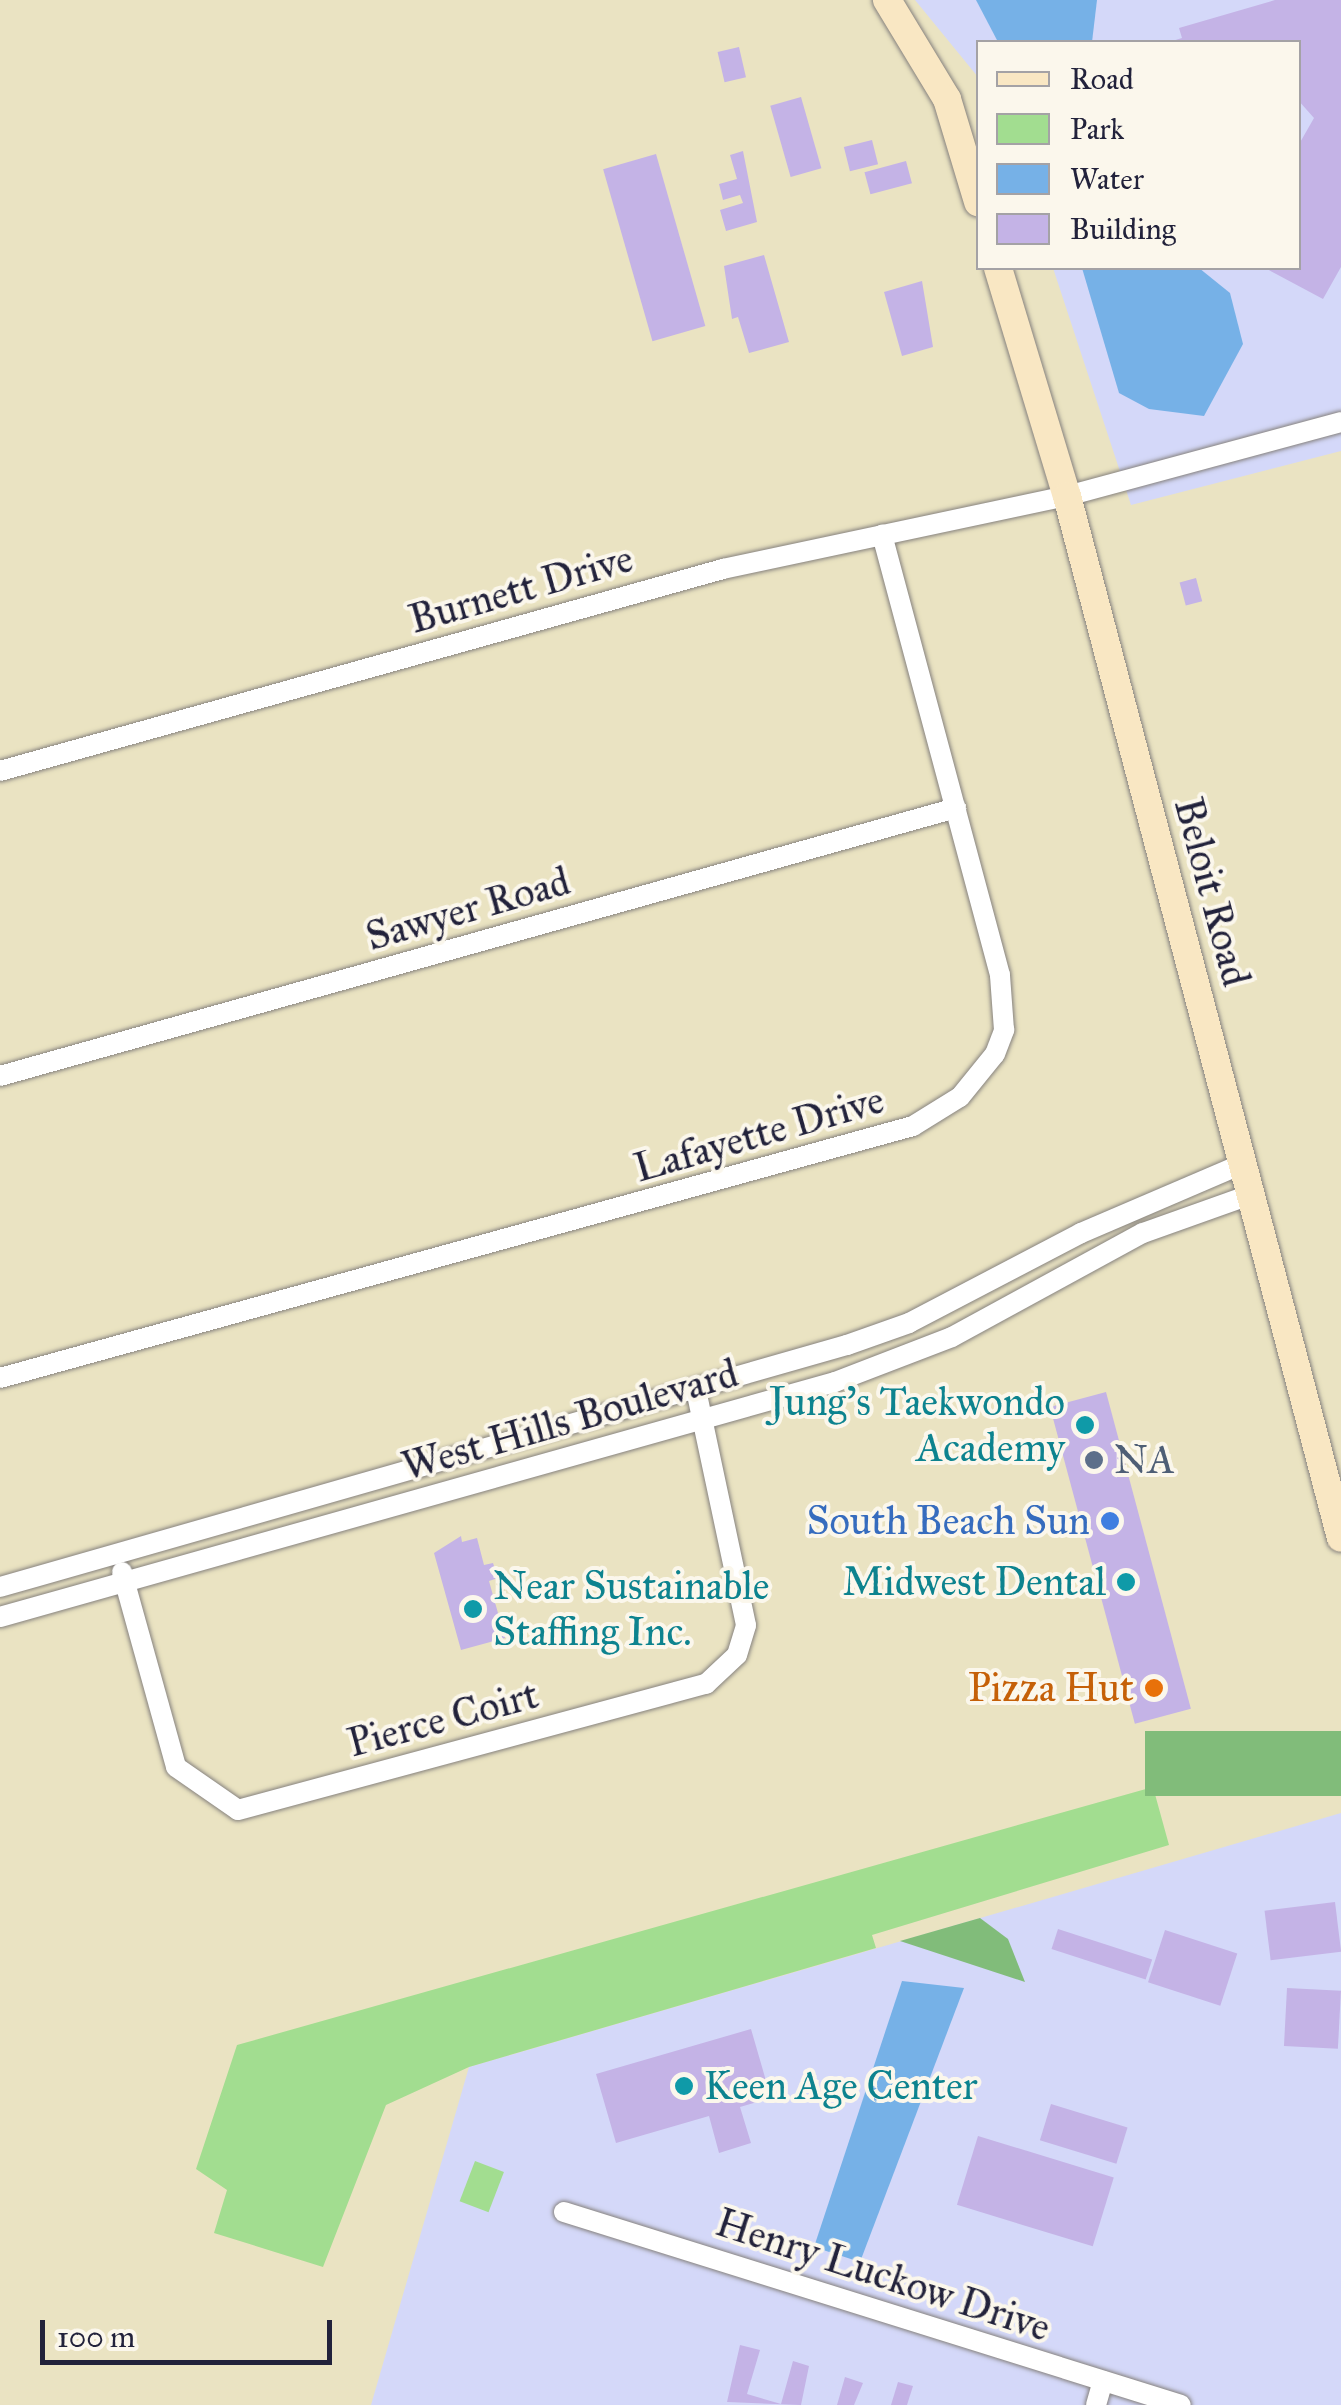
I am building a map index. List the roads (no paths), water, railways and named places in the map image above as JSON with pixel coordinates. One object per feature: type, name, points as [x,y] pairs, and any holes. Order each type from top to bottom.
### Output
[{"type":"main road","points":[[887,0],[947,99],[976,195]]},
{"type":"main road","name":"Beloit Road","points":[[999,270],[1067,496],[1341,1538]]},
{"type":"street","name":"Burnett Drive","points":[[0,772],[722,569],[1067,496],[1341,422]]},
{"type":"street","name":"Lafayette Drive","points":[[0,1378],[628,1207],[939,1114],[984,1070],[1004,1030],[1000,975],[882,535]]},
{"type":"street","name":"Sawyer Road","points":[[0,1076],[956,808]]},
{"type":"street","name":"West Hills Boulevard","points":[[0,1587],[696,1389],[909,1322],[1081,1234],[1242,1164]]},
{"type":"street","name":"West Hills Boulevard","points":[[0,1617],[893,1362],[977,1324],[1143,1232],[1250,1195]]},
{"type":"street","name":"Pierce Coirt","points":[[117,1555],[176,1767],[238,1810],[706,1684],[738,1654],[746,1625],[696,1389]]},
{"type":"street","name":"Henry Luckow Drive","points":[[564,2212],[1181,2405]]},
{"type":"street","points":[[1096,2405],[1103,2381]]},
{"type":"water","points":[[976,0],[1097,0],[1092,40],[997,40]]},
{"type":"water","points":[[1083,270],[1201,270],[1230,293],[1243,344],[1204,416],[1149,409],[1119,393]]},
{"type":"water","points":[[902,1981],[964,1988],[860,2262],[814,2247]]},
{"type":"place","name":"Jung's Taekwondo Academy","points":[[1085,1425]]},
{"type":"place","name":"NA","points":[[1094,1460]]},
{"type":"place","name":"South Beach Sun","points":[[1110,1521]]},
{"type":"place","name":"Midwest Dental","points":[[1126,1582]]},
{"type":"place","name":"Near Sustainable Staffing Inc.","points":[[473,1609]]},
{"type":"place","name":"Pizza Hut","points":[[1154,1688]]},
{"type":"place","name":"Keen Age Center","points":[[684,2086]]}]
